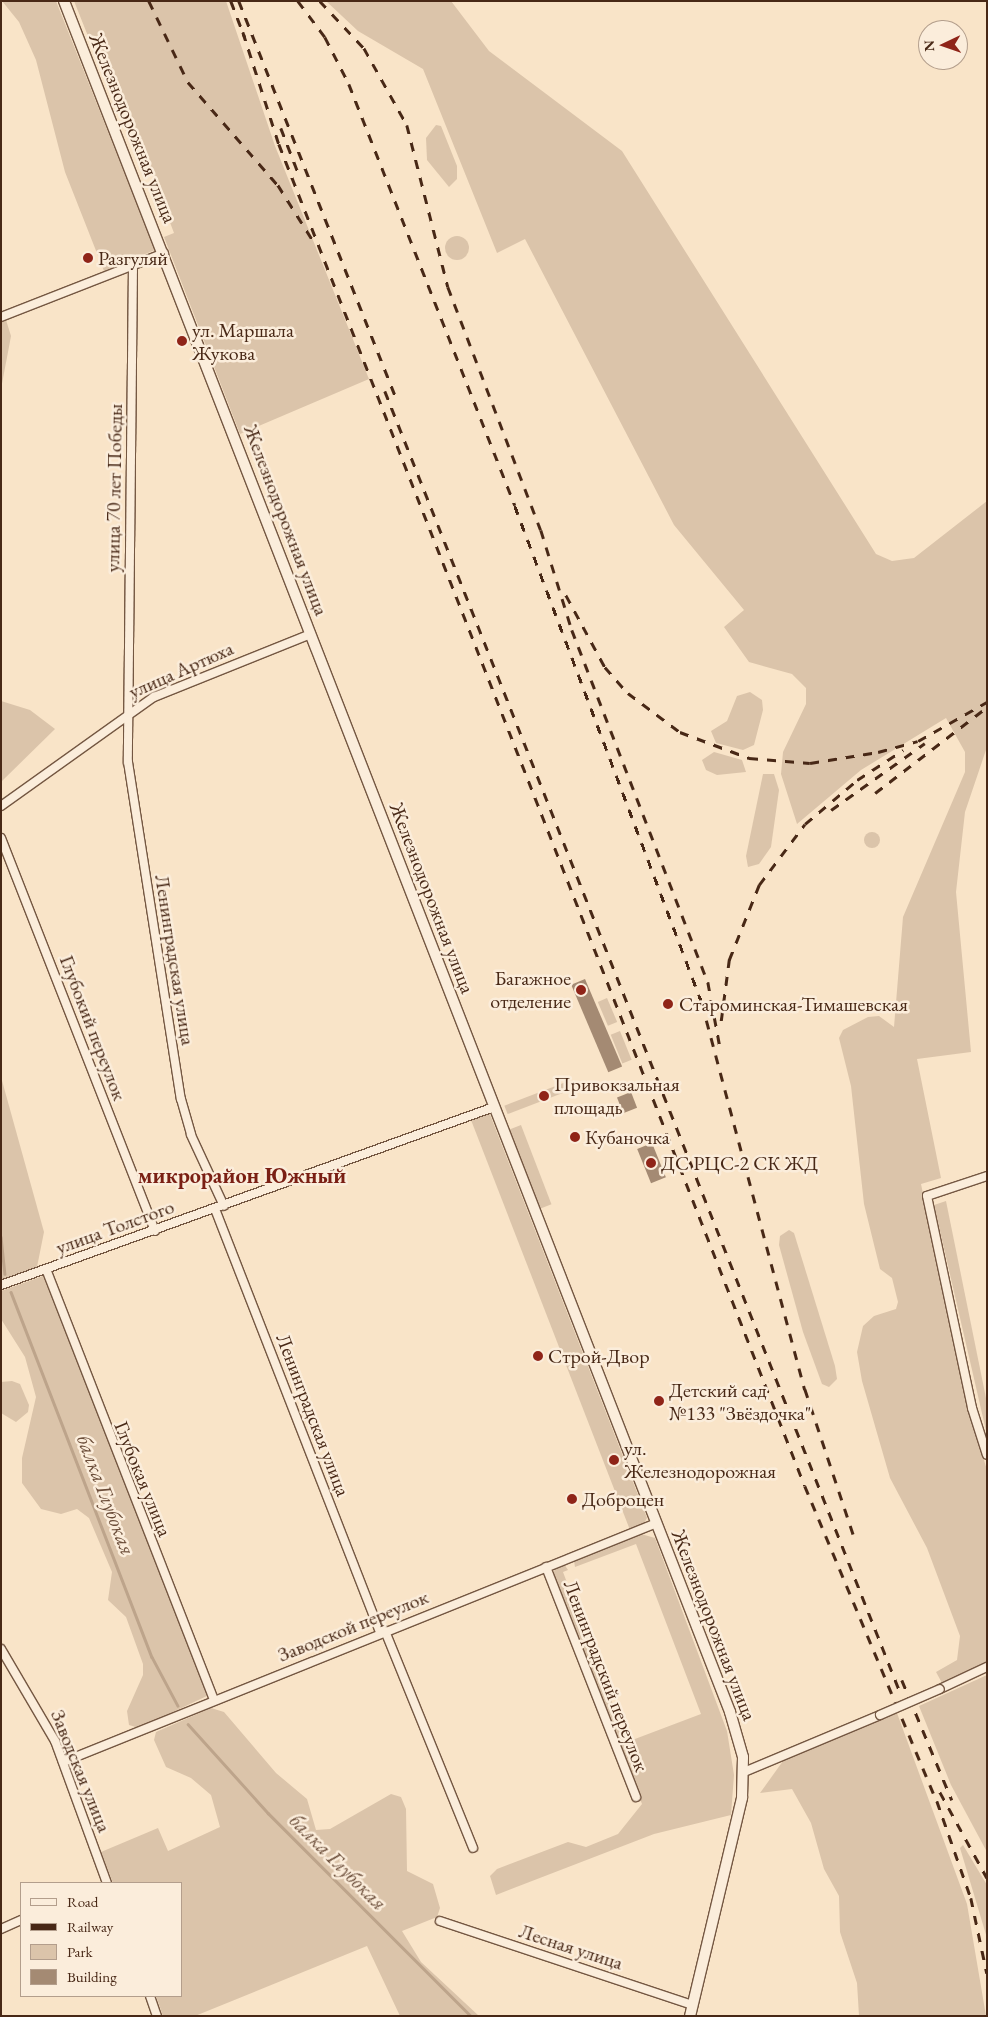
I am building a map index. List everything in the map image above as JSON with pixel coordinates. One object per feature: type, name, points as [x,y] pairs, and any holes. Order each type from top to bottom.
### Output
[{"type":"main road","name":"Железнодорожная улица","points":[[64,1],[164,253],[730,1712],[744,1772],[740,1812],[690,2016]]},
{"type":"street","points":[[1,316],[164,253]]},
{"type":"street","name":"улица 70 лет Победы","points":[[128,712],[133,265]]},
{"type":"street","name":"улица Артюха","points":[[1,806],[128,712],[183,684],[311,634]]},
{"type":"street","name":"Ленинградская улица","points":[[128,712],[133,801],[181,1099],[191,1135],[224,1206]]},
{"type":"street","name":"Глубокий переулок","points":[[1,838],[155,1231]]},
{"type":"street","name":"улица Толстого","points":[[1,1285],[155,1231],[494,1107]]},
{"type":"street","points":[[987,1176],[927,1196],[972,1408],[987,1455]]},
{"type":"street","name":"Ленинградская улица","points":[[215,1209],[382,1632],[473,1848]]},
{"type":"street","name":"Глубокая улица","points":[[46,1269],[214,1699]]},
{"type":"street","name":"Заводской переулок","points":[[63,1762],[214,1699],[657,1523]]},
{"type":"street","name":"Ленинградский переулок","points":[[546,1567],[636,1796]]},
{"type":"street","name":"Заводская улица","points":[[1,1649],[63,1762],[107,1882]]},
{"type":"street","points":[[744,1772],[940,1689],[987,1667]]},
{"type":"street","points":[[1,1929],[20,1920]]},
{"type":"street","name":"Лесная улица","points":[[440,1921],[692,2005]]},
{"type":"street","points":[[150,1997],[157,2016]]},
{"type":"green space","points":[[2,1],[56,1],[155,250],[104,271],[65,172],[36,60],[19,22]]},
{"type":"green space","points":[[74,1],[226,1],[275,146],[369,379],[240,434],[164,237],[174,233],[152,175],[141,169]]},
{"type":"green space","points":[[326,1],[451,1],[489,51],[622,151],[876,554],[892,561],[914,558],[987,501],[987,747],[965,812],[956,892],[971,1052],[917,1059],[941,1178],[921,1184],[967,1404],[987,1470],[987,1662],[942,1683],[936,1672],[957,1660],[960,1636],[927,1548],[890,1478],[862,1381],[857,1352],[863,1326],[874,1316],[896,1309],[898,1302],[892,1278],[880,1269],[864,1204],[851,1086],[839,1038],[843,1030],[868,1017],[879,1016],[894,1027],[903,917],[965,772],[965,752],[946,718],[861,770],[797,824],[781,774],[783,752],[806,704],[806,688],[792,674],[749,662],[724,627],[744,610],[674,525],[525,239],[497,253],[423,69],[358,31]]},
{"type":"green space","points":[[436,125],[441,126],[457,166],[457,179],[449,187],[427,160],[426,138]]},
{"type":"green space","points":[[457,236],[466,239],[469,248],[466,257],[457,260],[448,257],[445,248],[448,239]]},
{"type":"green space","points":[[6,320],[11,336],[1,389],[1,321]]},
{"type":"green space","points":[[750,692],[762,700],[763,710],[754,745],[743,750],[716,743],[711,731],[727,721],[737,696]]},
{"type":"green space","points":[[1,701],[30,710],[55,729],[1,782]]},
{"type":"green space","points":[[714,752],[742,760],[746,772],[717,775],[706,770],[702,760]]},
{"type":"green space","points":[[763,774],[774,774],[779,790],[771,847],[759,864],[748,867],[746,856]]},
{"type":"green space","points":[[869,832],[875,832],[880,837],[878,846],[869,848],[864,843],[864,837]]},
{"type":"green space","points":[[607,998],[617,1022],[608,1026],[598,1002]]},
{"type":"green space","points":[[620,1031],[632,1060],[622,1063],[611,1035]]},
{"type":"green space","points":[[1,1077],[44,1232],[37,1267],[1,1280]]},
{"type":"green space","points":[[566,1082],[569,1090],[508,1114],[504,1106]]},
{"type":"green space","points":[[489,1112],[647,1518],[643,1525],[630,1530],[471,1120]]},
{"type":"green space","points":[[521,1125],[551,1204],[539,1209],[509,1130]]},
{"type":"green space","points":[[946,1201],[987,1403],[987,1435],[934,1205]]},
{"type":"green space","points":[[789,1230],[794,1233],[835,1366],[837,1379],[829,1387],[822,1384],[803,1332],[779,1245],[780,1236]]},
{"type":"green space","points":[[43,1276],[209,1695],[139,1728],[129,1725],[127,1711],[143,1675],[143,1664],[126,1617],[108,1600],[112,1572],[89,1518],[77,1509],[61,1514],[41,1509],[22,1483],[22,1458],[36,1397],[25,1357],[1,1319],[1,1291]]},
{"type":"green space","points":[[12,1381],[20,1384],[29,1405],[28,1412],[16,1422],[1,1413],[1,1382]]},
{"type":"green space","points":[[641,1534],[655,1538],[727,1731],[734,1775],[731,1815],[654,1834],[496,1895],[490,1876],[497,1869],[568,1842],[586,1847],[618,1834],[642,1804],[553,1576],[555,1568],[564,1564],[568,1570],[563,1572],[627,1742],[701,1714],[636,1544],[575,1567],[574,1561]]},
{"type":"green space","points":[[987,1675],[987,1852],[951,1785],[919,1706]]},
{"type":"green space","points":[[211,1708],[224,1712],[276,1773],[307,1799],[316,1830],[330,1829],[391,1794],[401,1797],[406,1809],[407,1871],[433,1884],[440,1908],[437,1917],[402,1931],[421,1962],[479,2016],[400,2016],[367,1946],[195,2016],[163,2016],[156,1997],[182,1997],[182,1882],[113,1882],[101,1852],[158,1828],[168,1851],[220,1827],[211,1795],[191,1778],[166,1767],[154,1740],[156,1732]]},
{"type":"green space","points":[[897,1713],[967,1904],[986,2016],[859,2016],[857,1983],[840,1932],[839,1896],[824,1869],[811,1823],[792,1789],[760,1793],[783,1761]]},
{"type":"green space","points":[[963,1845],[987,1885],[987,1938],[960,1848]]},
{"type":"building","points":[[585,979],[622,1066],[608,1072],[571,985]]},
{"type":"building","points":[[631,1092],[637,1108],[623,1113],[617,1097]]},
{"type":"building","name":"ДС РЦС-2 СК ЖД","points":[[652,1143],[666,1177],[651,1183],[637,1149]]},
{"type":"waterway","name":"балка Глубокая","points":[[1,1237],[5,1274]]},
{"type":"waterway","name":"балка Глубокая","points":[[11,1292],[152,1657],[178,1706]]},
{"type":"waterway","name":"балка Глубокая","points":[[188,1724],[268,1813],[471,2016]]},
{"type":"railway","points":[[149,1],[188,82],[278,185],[312,239]]},
{"type":"railway","points":[[231,1],[245,37]]},
{"type":"railway","points":[[239,1],[397,401]]},
{"type":"railway","points":[[298,1],[325,37],[349,84],[515,506],[702,1003],[805,1389],[854,1536]]},
{"type":"railway","points":[[320,1],[364,48],[407,125],[448,287],[541,530],[572,630],[708,982],[721,1052]]},
{"type":"railway","points":[[243,32],[279,144],[805,1486],[937,1801],[971,1898],[987,1973]]},
{"type":"railway","points":[[281,128],[298,172]]},
{"type":"railway","points":[[385,391],[900,1692]]},
{"type":"railway","points":[[566,595],[605,667],[628,693],[680,732],[749,758],[810,763],[878,752],[918,741],[987,702]]},
{"type":"railway","points":[[875,793],[982,711]]},
{"type":"railway","points":[[831,810],[925,743]]},
{"type":"railway","points":[[721,1021],[729,960],[759,885],[805,824],[857,780],[903,750]]},
{"type":"railway","points":[[902,1680],[952,1800]]},
{"type":"railway","points":[[940,1792],[987,1878]]},
{"type":"place","name":"Разгуляй","points":[[88,258]]},
{"type":"place","name":"ул. Маршала Жукова","points":[[182,341]]},
{"type":"place","name":"Багажное отделение","points":[[581,990]]},
{"type":"place","name":"Староминская-Тимашевская","points":[[668,1004]]},
{"type":"place","name":"Привокзальная площадь","points":[[544,1096]]},
{"type":"place","name":"Кубаночка","points":[[575,1137]]},
{"type":"place","name":"ДС РЦС-2 СК ЖД","points":[[651,1163]]},
{"type":"place","name":"Строй-Двор","points":[[538,1356]]},
{"type":"place","name":"Детский сад №133 \"Звёздочка\"","points":[[659,1401]]},
{"type":"place","name":"ул. Железнодорожная","points":[[614,1460]]},
{"type":"place","name":"Доброцен","points":[[572,1499]]},
{"type":"district","name":"микрорайон Южный","points":[[242,1176]]}]
